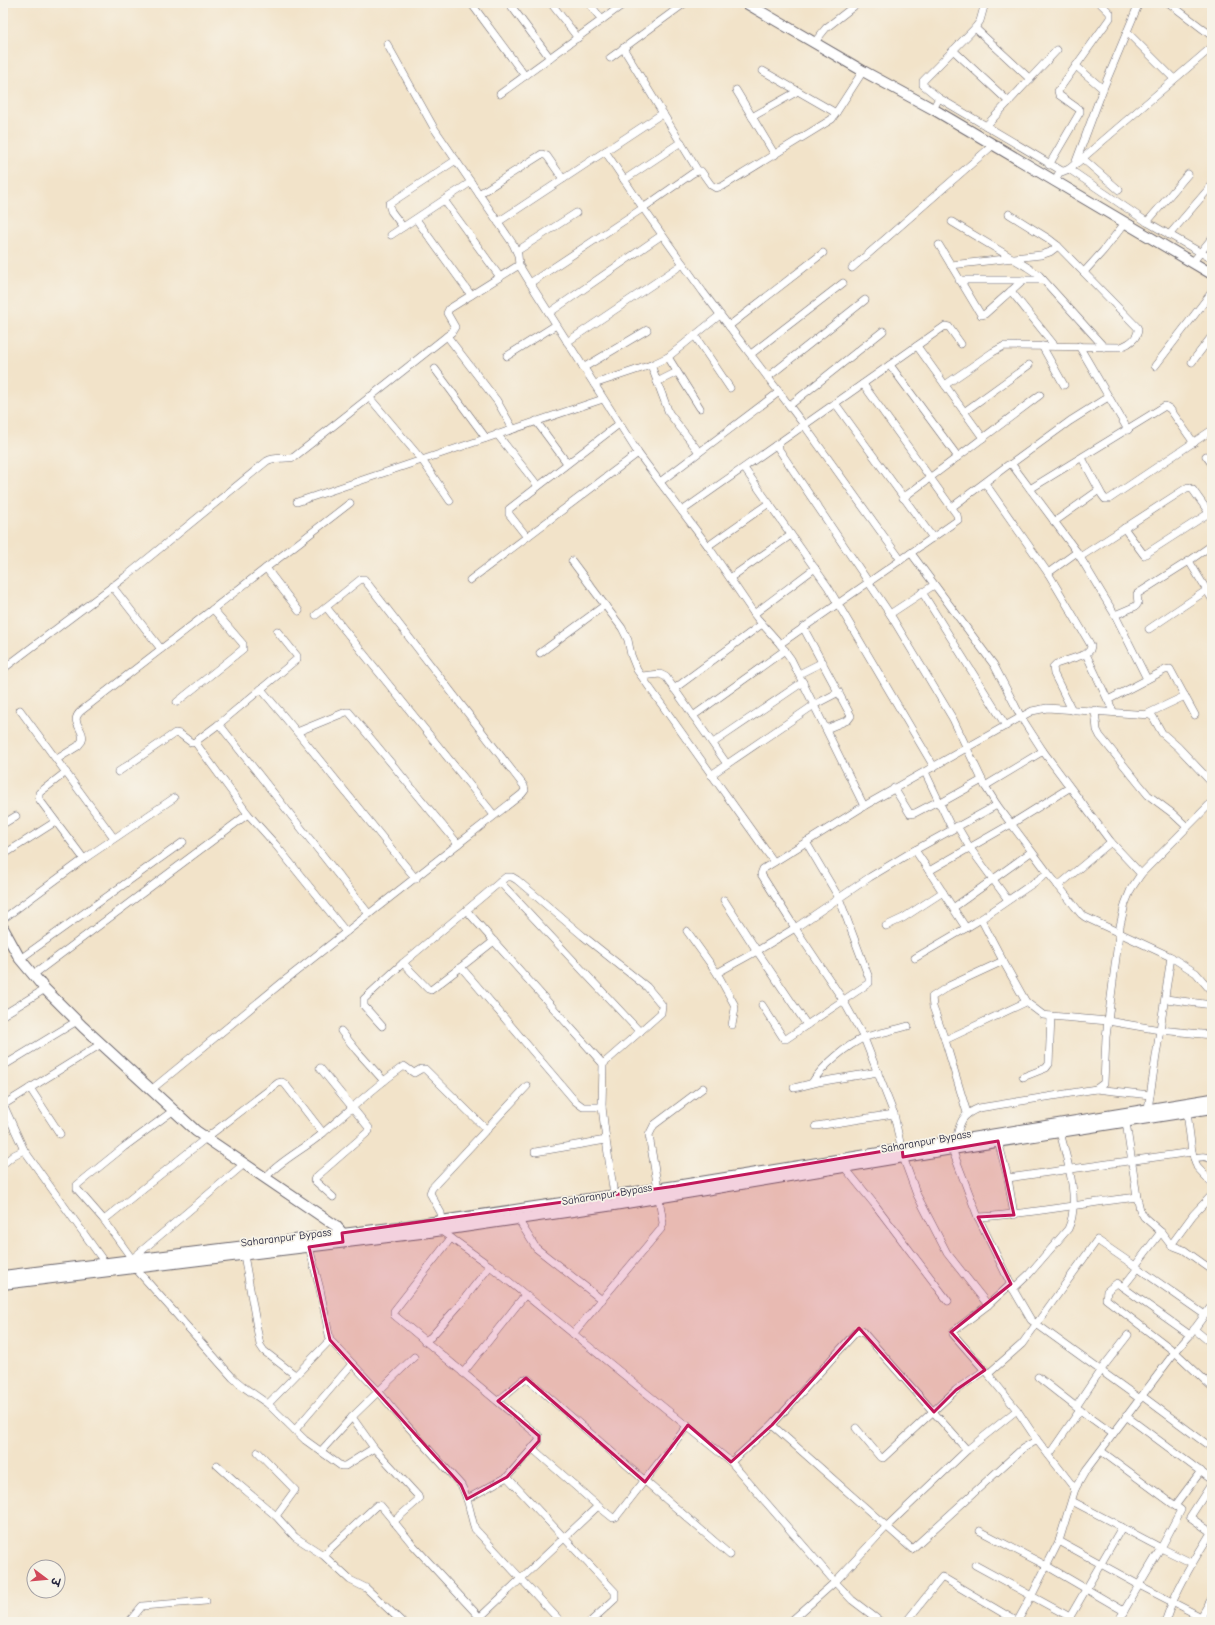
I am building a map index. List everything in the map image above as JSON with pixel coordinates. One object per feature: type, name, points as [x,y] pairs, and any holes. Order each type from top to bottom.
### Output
[{"type":"main road","points":[[746,3],[863,71],[936,104],[993,145],[1059,175],[1125,223],[1196,257],[1212,274]]},
{"type":"main road","points":[[3,930],[20,959],[45,989],[151,1090],[206,1138],[266,1177],[336,1226],[342,1238],[134,1264],[105,1263],[3,1276]]},
{"type":"main road","points":[[954,1144],[1212,1099]]},
{"type":"main road","name":"Saharanpur Bypass","points":[[3,1284],[134,1264],[244,1255],[309,1247],[342,1238],[440,1224],[518,1219],[658,1193],[845,1168],[903,1153],[954,1144],[998,1141],[1212,1108]]},
{"type":"main road","points":[[658,1193],[903,1153]]},
{"type":"main road","points":[[440,1224],[614,1195],[634,1197]]},
{"type":"street","points":[[471,3],[525,76]]},
{"type":"street","points":[[509,3],[550,58]]},
{"type":"street","points":[[551,3],[578,38]]},
{"type":"street","points":[[589,3],[602,20]]},
{"type":"street","points":[[500,94],[625,3]]},
{"type":"street","points":[[610,58],[685,3]]},
{"type":"street","points":[[814,43],[826,28],[858,3]]},
{"type":"street","points":[[985,3],[980,22],[925,78],[923,85],[936,104],[986,126],[1050,165],[1059,175],[1169,235],[1196,257],[1212,259]]},
{"type":"street","points":[[1050,165],[1080,112],[1080,110],[1058,93],[1110,18],[1110,13],[1100,3]]},
{"type":"street","points":[[1075,164],[1103,89],[1140,3]]},
{"type":"street","points":[[1169,3],[1212,36]]},
{"type":"street","points":[[975,28],[1030,79]]},
{"type":"street","points":[[1127,32],[1174,79]]},
{"type":"street","points":[[387,44],[434,128],[498,222],[516,251],[519,264],[583,368],[638,453],[708,546],[754,614],[785,650],[799,674],[864,806]]},
{"type":"street","points":[[1059,175],[1075,164],[1212,47]]},
{"type":"street","points":[[623,48],[698,171],[704,174],[711,185],[716,188],[719,188],[775,155],[832,119],[863,71]]},
{"type":"street","points":[[953,50],[1009,102]]},
{"type":"street","points":[[986,126],[1057,50]]},
{"type":"street","points":[[1076,66],[1103,89]]},
{"type":"street","points":[[763,71],[836,113]]},
{"type":"street","points":[[736,90],[775,155]]},
{"type":"street","points":[[752,118],[798,91]]},
{"type":"street","points":[[498,222],[663,113]]},
{"type":"street","points":[[624,180],[681,142]]},
{"type":"street","points":[[852,268],[993,145]]},
{"type":"street","points":[[605,151],[662,235],[720,315],[790,405],[901,560]]},
{"type":"street","points":[[480,194],[542,154],[547,156],[563,179]]},
{"type":"street","points":[[1082,158],[1119,190]]},
{"type":"street","points":[[404,227],[390,210],[389,204],[456,160]]},
{"type":"street","points":[[530,282],[698,171]]},
{"type":"street","points":[[1147,222],[1188,174]]},
{"type":"street","points":[[392,235],[471,182]]},
{"type":"street","points":[[1169,235],[1212,185]]},
{"type":"street","points":[[444,200],[500,277]]},
{"type":"street","points":[[516,251],[576,213]]},
{"type":"street","points":[[945,385],[999,348],[1011,345],[1121,347],[1126,345],[1137,334],[1138,329],[1058,246],[1009,214]]},
{"type":"street","points":[[416,219],[471,295]]},
{"type":"street","points":[[952,222],[1028,267],[1043,280],[1104,347]]},
{"type":"street","points":[[1084,272],[1125,223]]},
{"type":"street","points":[[549,313],[662,235]]},
{"type":"street","points":[[1196,257],[1212,238]]},
{"type":"street","points":[[939,245],[981,315],[985,314],[1023,280]]},
{"type":"street","points":[[951,266],[1046,254],[1058,246]]},
{"type":"street","points":[[729,326],[823,253]]},
{"type":"street","points":[[3,669],[112,586],[222,499],[267,461],[274,458],[294,457],[454,330],[455,327],[448,316],[447,311],[519,264]]},
{"type":"street","points":[[567,342],[683,264]]},
{"type":"street","points":[[959,280],[1043,280]]},
{"type":"street","points":[[750,354],[843,283]]},
{"type":"street","points":[[1011,291],[1055,346]]},
{"type":"street","points":[[1155,366],[1212,292]]},
{"type":"street","points":[[768,377],[865,300]]},
{"type":"street","points":[[594,384],[651,365],[668,357],[720,315]]},
{"type":"street","points":[[507,356],[556,325]]},
{"type":"street","points":[[682,511],[947,325],[961,344]]},
{"type":"street","points":[[583,368],[647,330]]},
{"type":"street","points":[[790,405],[883,331]]},
{"type":"street","points":[[447,336],[497,402],[513,429]]},
{"type":"street","points":[[695,336],[730,388]]},
{"type":"street","points":[[1192,362],[1212,336]]},
{"type":"street","points":[[917,346],[983,438]]},
{"type":"street","points":[[1042,346],[1064,385]]},
{"type":"street","points":[[1079,346],[1128,430]]},
{"type":"street","points":[[668,357],[700,408]]},
{"type":"street","points":[[651,365],[669,413],[699,452]]},
{"type":"street","points":[[890,365],[958,457]]},
{"type":"street","points":[[964,412],[1029,365]]},
{"type":"street","points":[[435,369],[486,438]]},
{"type":"street","points":[[657,382],[677,372]]},
{"type":"street","points":[[780,644],[868,581],[958,520],[958,517],[952,507],[862,384]]},
{"type":"street","points":[[660,482],[779,392]]},
{"type":"street","points":[[903,498],[1040,395]]},
{"type":"street","points":[[369,397],[422,460],[450,501]]},
{"type":"street","points":[[952,507],[1070,421],[1108,397]]},
{"type":"street","points":[[297,502],[603,399]]},
{"type":"street","points":[[835,403],[933,538]]},
{"type":"street","points":[[1030,489],[1163,408],[1168,407],[1194,443]]},
{"type":"street","points":[[536,421],[568,463]]},
{"type":"street","points":[[527,537],[509,514],[509,509],[619,424]]},
{"type":"street","points":[[1082,458],[1105,499],[1112,498],[1212,430]]},
{"type":"street","points":[[497,434],[538,486]]},
{"type":"street","points":[[776,445],[890,614],[953,719],[983,783],[1031,852],[1058,886],[1081,914],[1119,934],[1157,949],[1171,957],[1196,973],[1212,992]]},
{"type":"street","points":[[470,580],[638,453]]},
{"type":"street","points":[[1206,456],[1212,464]]},
{"type":"street","points":[[1011,464],[1078,555],[1115,615],[1147,679]]},
{"type":"street","points":[[744,468],[815,568],[934,767]]},
{"type":"street","points":[[985,483],[1048,573],[1089,642],[1090,650],[1086,654],[1056,664],[1052,669],[1072,710]]},
{"type":"street","points":[[1048,573],[1124,528],[1188,487],[1193,490],[1211,515],[1144,555],[1124,528]]},
{"type":"street","points":[[1054,522],[1099,490]]},
{"type":"street","points":[[57,759],[78,746],[82,741],[82,734],[76,721],[79,713],[350,503]]},
{"type":"street","points":[[708,546],[769,503]]},
{"type":"street","points":[[730,578],[791,535]]},
{"type":"street","points":[[1115,615],[1136,606],[1138,603],[1137,594],[1212,545]]},
{"type":"street","points":[[911,553],[990,659],[1021,717],[1042,751],[1111,842],[1141,874]]},
{"type":"street","points":[[572,561],[626,635],[634,665],[774,862]]},
{"type":"street","points":[[1189,561],[1212,599]]},
{"type":"street","points":[[266,568],[299,611]]},
{"type":"street","points":[[754,614],[815,568]]},
{"type":"street","points":[[151,1090],[284,981],[416,879],[522,794],[525,790],[524,786],[364,579],[360,579],[316,615]]},
{"type":"street","points":[[890,614],[934,585]]},
{"type":"street","points":[[112,586],[161,650]]},
{"type":"street","points":[[1149,629],[1207,590]]},
{"type":"street","points":[[922,592],[1006,726]]},
{"type":"street","points":[[540,653],[605,605]]},
{"type":"street","points":[[326,607],[494,815]]},
{"type":"street","points":[[176,702],[244,647],[213,609]]},
{"type":"street","points":[[674,688],[762,624]]},
{"type":"street","points":[[804,627],[852,716],[848,720],[826,729]]},
{"type":"street","points":[[118,772],[176,733],[180,734],[189,742],[195,742],[262,690],[297,659],[297,656],[277,631]]},
{"type":"street","points":[[693,716],[785,650]]},
{"type":"street","points":[[1086,654],[1113,711]]},
{"type":"street","points":[[799,674],[823,662]]},
{"type":"street","points":[[1108,700],[1147,679],[1170,669],[1195,715]]},
{"type":"street","points":[[642,676],[663,675],[674,688],[727,764]]},
{"type":"street","points":[[713,743],[803,682]]},
{"type":"street","points":[[262,690],[416,879]]},
{"type":"street","points":[[711,775],[814,705],[839,692]]},
{"type":"street","points":[[1147,714],[1185,696]]},
{"type":"street","points":[[988,1305],[947,1253],[916,1195],[903,1153],[894,1114],[864,1038],[843,1000],[794,928],[761,875],[763,869],[894,788],[1021,717],[1039,709],[1056,708],[1147,714],[1153,717],[1162,733],[1178,747],[1212,783]]},
{"type":"street","points":[[20,710],[114,838]]},
{"type":"street","points":[[1095,710],[1097,730],[1100,736],[1148,795],[1172,812],[1187,827]]},
{"type":"street","points":[[297,732],[349,712],[458,844]]},
{"type":"street","points":[[219,724],[370,914]]},
{"type":"street","points":[[195,742],[248,814],[275,844],[346,932]]},
{"type":"street","points":[[894,788],[910,814],[915,813],[983,783],[1042,751]]},
{"type":"street","points":[[66,772],[41,792],[39,796],[42,804],[84,859]]},
{"type":"street","points":[[925,772],[939,802],[955,828],[1008,900]]},
{"type":"street","points":[[929,871],[1011,824],[1069,788]]},
{"type":"street","points":[[3,919],[84,859],[174,798]]},
{"type":"street","points":[[1096,1089],[1104,1083],[1106,1037],[1119,934],[1125,904],[1131,889],[1141,874],[1212,802]]},
{"type":"street","points":[[717,974],[794,928],[916,850],[998,805]]},
{"type":"street","points":[[33,975],[248,814]]},
{"type":"street","points":[[3,824],[16,816]]},
{"type":"street","points":[[3,855],[55,822]]},
{"type":"street","points":[[20,959],[183,842]]},
{"type":"street","points":[[762,1005],[784,1039],[868,985],[869,980],[839,898],[806,842]]},
{"type":"street","points":[[1058,886],[1111,842]]},
{"type":"street","points":[[916,850],[966,928]]},
{"type":"street","points":[[953,908],[1031,852]]},
{"type":"street","points":[[915,958],[981,919],[1048,873]]},
{"type":"street","points":[[382,1026],[364,1006],[363,1000],[403,964],[506,877],[512,877],[518,880],[582,936],[647,987],[662,1006],[663,1010],[661,1013],[603,1064]]},
{"type":"street","points":[[500,882],[640,1032]]},
{"type":"street","points":[[886,926],[903,918],[943,892]]},
{"type":"street","points":[[724,900],[807,1025]]},
{"type":"street","points":[[467,911],[603,1064],[602,1107],[614,1195]]},
{"type":"street","points":[[981,919],[1026,1002],[1043,1015],[1108,1021],[1160,1030],[1212,1035]]},
{"type":"street","points":[[687,931],[717,974],[734,1004],[735,1009],[732,1025]]},
{"type":"street","points":[[403,964],[428,989],[431,990],[494,941]]},
{"type":"street","points":[[1148,1109],[1166,999],[1171,957]]},
{"type":"street","points":[[967,1113],[945,1040],[933,1007],[932,997],[949,986],[1003,961]]},
{"type":"street","points":[[461,967],[575,1101],[583,1107],[602,1107]]},
{"type":"street","points":[[3,1015],[45,989]]},
{"type":"street","points":[[1166,999],[1212,1005]]},
{"type":"street","points":[[945,1040],[1026,1002]]},
{"type":"street","points":[[1024,1077],[1046,1068],[1049,1064],[1051,1016]]},
{"type":"street","points":[[3,1066],[77,1021]]},
{"type":"street","points":[[812,1083],[820,1071],[842,1051],[864,1038],[908,1026]]},
{"type":"street","points":[[341,1031],[384,1081]]},
{"type":"street","points":[[101,1044],[3,1104],[5,1119],[24,1150],[105,1263]]},
{"type":"street","points":[[266,1177],[275,1167],[323,1133],[352,1107],[404,1066],[414,1073],[421,1069],[425,1069],[487,1130]]},
{"type":"street","points":[[320,1068],[368,1126],[369,1131],[315,1178],[314,1180],[333,1197]]},
{"type":"street","points":[[794,1088],[812,1083],[878,1072]]},
{"type":"street","points":[[104,1220],[206,1138],[280,1082],[285,1084],[323,1133]]},
{"type":"street","points":[[527,1086],[430,1191],[430,1195],[441,1213],[440,1224],[451,1238],[490,1266],[731,1462],[835,1582],[852,1600],[881,1622]]},
{"type":"street","points":[[30,1088],[60,1134]]},
{"type":"street","points":[[573,1334],[661,1229],[663,1223],[650,1135],[651,1129],[654,1125],[703,1088]]},
{"type":"street","points":[[1150,1095],[1096,1089],[979,1108],[967,1113],[960,1124],[954,1144],[978,1217],[1012,1287],[1031,1320],[1100,1371],[1212,1448]]},
{"type":"street","points":[[174,1110],[77,1185],[77,1189],[104,1220],[134,1264],[233,1378],[244,1388],[268,1404],[295,1430],[341,1466],[345,1466],[374,1448]]},
{"type":"street","points":[[1187,1112],[1193,1155],[1197,1167],[1212,1183]]},
{"type":"street","points":[[816,1126],[894,1114]]},
{"type":"street","points":[[1126,1122],[1137,1197],[1140,1210],[1144,1218],[1161,1232],[1171,1245],[1184,1250],[1212,1270]]},
{"type":"street","points":[[1060,1132],[1070,1170],[1073,1206],[1071,1223],[1068,1229],[1029,1274],[953,1332],[953,1334],[1017,1410],[1037,1440],[1075,1489]]},
{"type":"street","points":[[535,1152],[606,1140]]},
{"type":"street","points":[[998,1141],[1008,1178],[1014,1215]]},
{"type":"street","points":[[3,1164],[14,1155],[24,1150]]},
{"type":"street","points":[[1008,1178],[1132,1161],[1193,1155],[1209,1157],[1212,1160]]},
{"type":"street","points":[[134,1264],[244,1164]]},
{"type":"street","points":[[845,1168],[876,1206],[948,1301]]},
{"type":"street","points":[[1171,1245],[1193,1215],[1212,1195]]},
{"type":"street","points":[[978,1217],[1014,1215],[1137,1197]]},
{"type":"street","points":[[518,1219],[536,1248],[602,1300]]},
{"type":"street","points":[[1123,1287],[1161,1232]]},
{"type":"street","points":[[451,1238],[394,1311],[394,1315],[539,1436],[539,1441],[507,1477],[467,1499]]},
{"type":"street","points":[[856,1428],[880,1457],[883,1458],[956,1390],[986,1372],[1022,1344],[1097,1240],[1205,1315]]},
{"type":"street","points":[[309,1247],[320,1289],[330,1340],[379,1392],[461,1485],[465,1492],[469,1512],[475,1529],[561,1622]]},
{"type":"street","points":[[244,1255],[260,1345],[264,1351],[295,1375]]},
{"type":"street","points":[[424,1341],[431,1337],[461,1303],[490,1266]]},
{"type":"street","points":[[1212,1344],[1116,1283],[1107,1291],[1106,1300],[1175,1352],[1212,1387]]},
{"type":"street","points":[[463,1373],[525,1295]]},
{"type":"street","points":[[906,1622],[942,1577],[1017,1622],[1059,1541],[1064,1520],[1075,1489],[1086,1470],[1175,1352],[1212,1306]]},
{"type":"street","points":[[731,1462],[772,1425],[856,1332],[859,1331],[862,1331],[967,1450]]},
{"type":"street","points":[[1049,1455],[1100,1371],[1128,1335]]},
{"type":"street","points":[[268,1404],[330,1340]]},
{"type":"street","points":[[321,1451],[352,1417],[414,1357]]},
{"type":"street","points":[[295,1430],[352,1364]]},
{"type":"street","points":[[1038,1377],[1078,1409],[1113,1434]]},
{"type":"street","points":[[498,1401],[524,1379],[528,1379],[645,1482],[730,1554]]},
{"type":"street","points":[[790,1622],[835,1582],[886,1527],[967,1450],[1017,1410]]},
{"type":"street","points":[[1126,1416],[1212,1480]]},
{"type":"street","points":[[352,1417],[374,1448],[419,1498],[393,1522]]},
{"type":"street","points":[[772,1425],[910,1549],[913,1549],[938,1524],[1022,1449],[1037,1440]]},
{"type":"street","points":[[532,1448],[610,1517],[614,1518],[645,1482],[688,1426]]},
{"type":"street","points":[[1101,1451],[1212,1532],[1192,1563],[1172,1602],[1165,1622]]},
{"type":"street","points":[[258,1452],[294,1489],[294,1492],[276,1516]]},
{"type":"street","points":[[217,1465],[276,1516],[295,1537],[323,1555],[350,1580],[366,1588],[402,1622]]},
{"type":"street","points":[[1175,1506],[1201,1471]]},
{"type":"street","points":[[507,1477],[616,1595],[615,1599],[590,1622]]},
{"type":"street","points":[[1190,1517],[1212,1483]]},
{"type":"street","points":[[1072,1501],[1192,1563]]},
{"type":"street","points":[[323,1555],[377,1505],[381,1506],[393,1522],[480,1621],[521,1579],[598,1506]]},
{"type":"street","points":[[1118,1622],[1181,1510]]},
{"type":"street","points":[[975,1565],[1032,1595],[1068,1620],[1122,1527]]},
{"type":"street","points":[[980,1531],[1047,1566],[1124,1611]]},
{"type":"street","points":[[1059,1541],[1210,1622]]},
{"type":"street","points":[[1201,1617],[1212,1598]]},
{"type":"street","points":[[129,1622],[142,1606],[206,1601]]},
{"type":"highlighted area","points":[[998,1141],[1014,1215],[978,1217],[1011,1284],[951,1332],[985,1370],[956,1390],[934,1412],[859,1328],[772,1425],[731,1462],[688,1425],[645,1482],[526,1378],[498,1401],[539,1436],[539,1441],[507,1477],[467,1499],[461,1485],[330,1340],[309,1247],[343,1242],[342,1233],[676,1186],[902,1148],[903,1157]]}]
